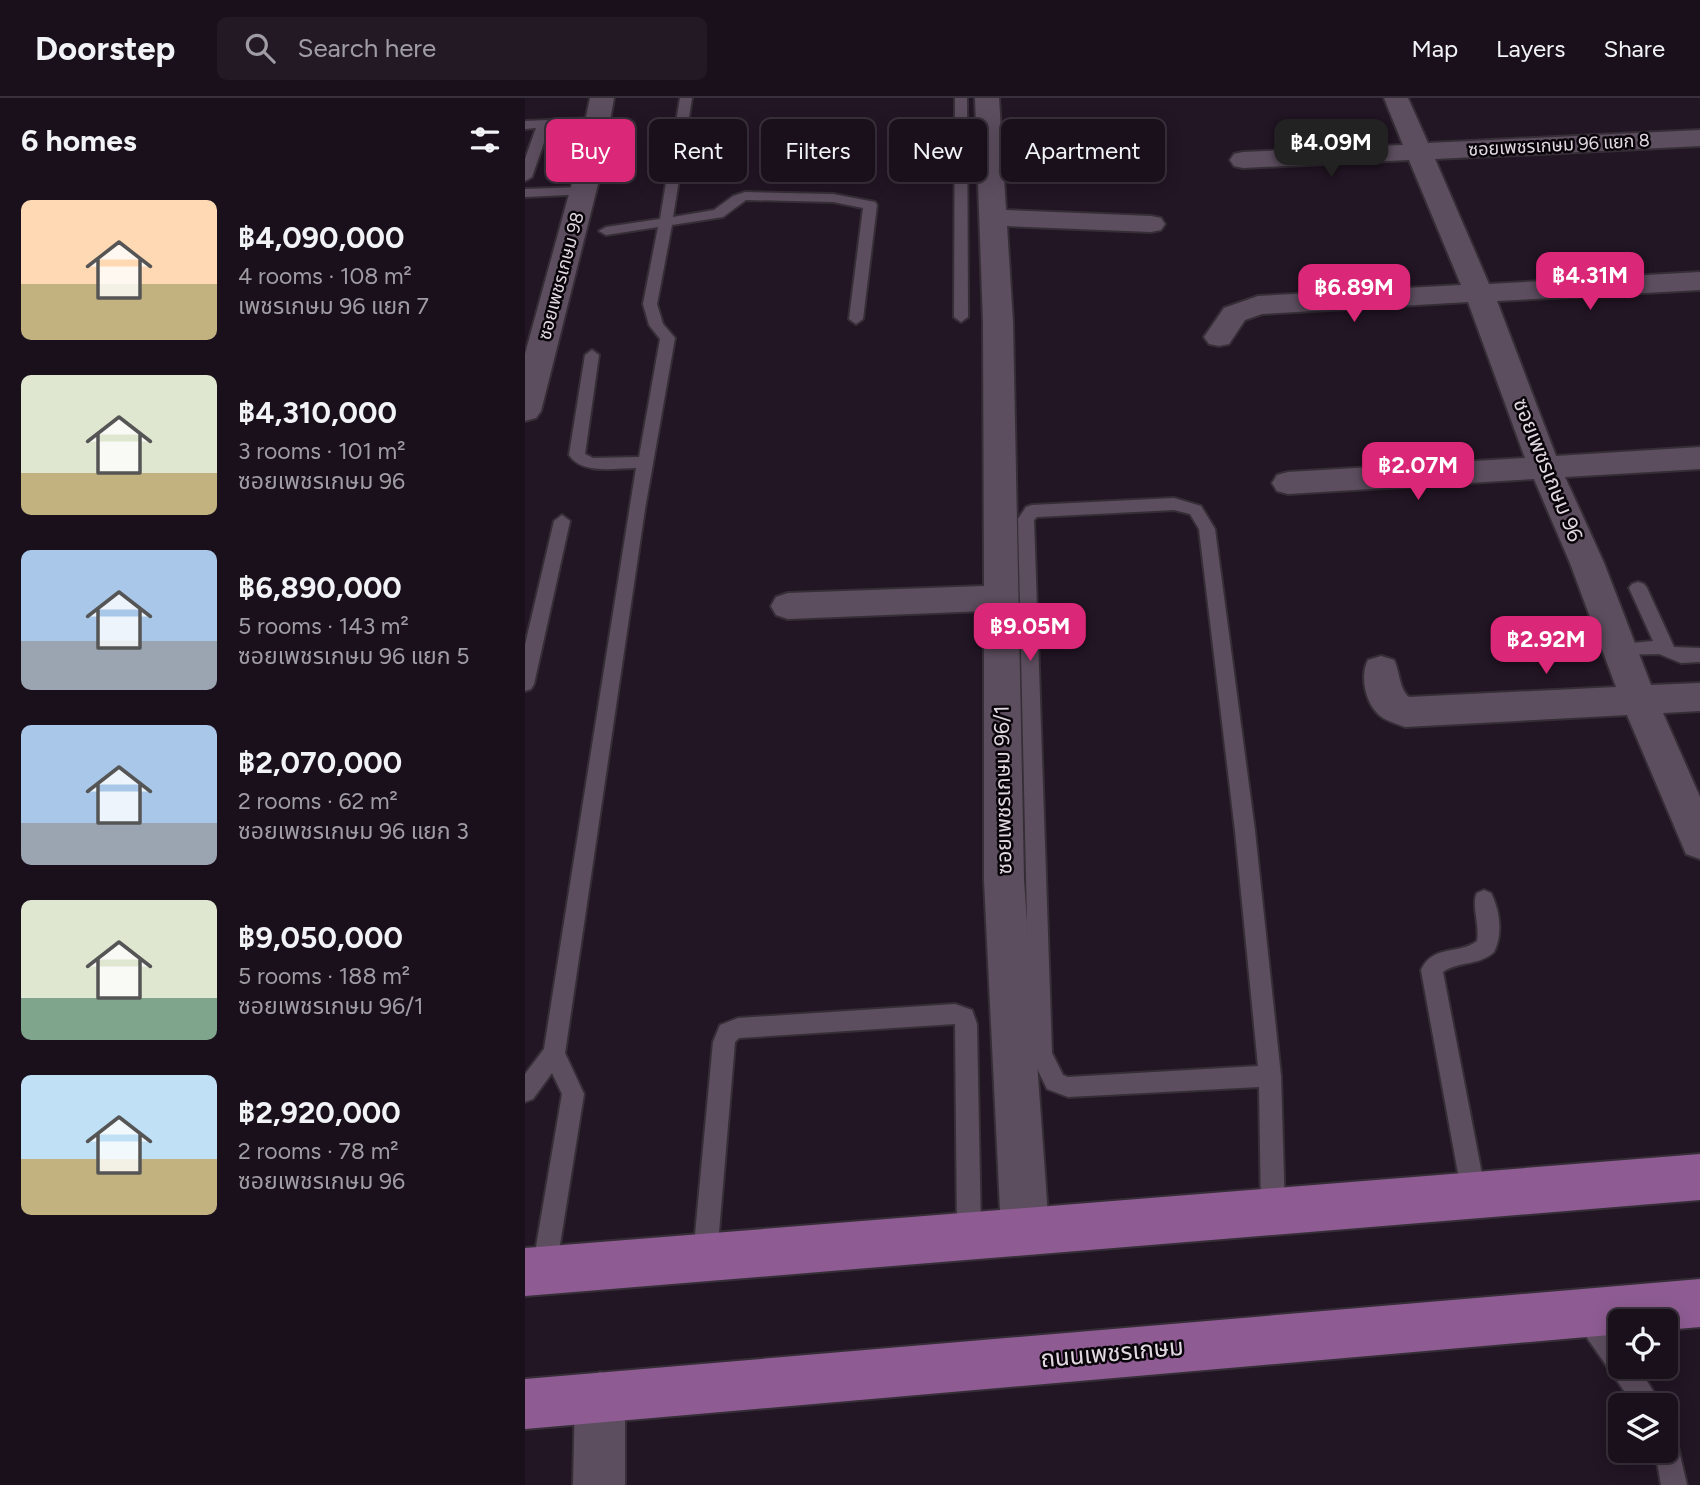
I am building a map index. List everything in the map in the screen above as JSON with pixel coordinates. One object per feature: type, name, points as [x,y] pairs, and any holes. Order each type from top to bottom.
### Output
[{"type":"main road","points":[[535,1271],[1700,1177]]},
{"type":"main road","name":"ถนนเพชรเกษม","points":[[525,1404],[1700,1303]]},
{"type":"street","name":"ซอยเพชรเกษม 96/1","points":[[987,98],[998,322],[1004,880],[1025,1230]]},
{"type":"street","name":"ซอยเพชรเกษม 96","points":[[1396,98],[1489,317],[1545,468],[1587,563],[1618,650],[1700,842]]},
{"type":"street","name":"ซอยเพชรเกษม 98","points":[[525,411],[583,191],[599,110]]},
{"type":"street","name":"ซอยเพชรเกษม 96 แยก 8","points":[[1243,160],[1700,138]]},
{"type":"street","points":[[993,218],[1151,224]]},
{"type":"street","points":[[1220,337],[1234,314],[1258,304],[1700,281]]},
{"type":"street","points":[[1288,483],[1700,458]]},
{"type":"street","points":[[788,606],[1001,598]]},
{"type":"street","points":[[1381,670],[1388,703],[1405,712],[1700,697]]},
{"type":"street","points":[[599,1485],[600,1397]]},
{"type":"lane","points":[[525,1092],[554,1053],[646,462],[668,338],[656,325],[650,304],[686,98]]},
{"type":"lane","points":[[961,98],[961,317]]},
{"type":"lane","points":[[525,125],[544,125],[599,110]]},
{"type":"lane","points":[[525,177],[544,125]]},
{"type":"lane","points":[[525,193],[583,191]]},
{"type":"lane","points":[[606,230],[718,215],[737,199],[745,196],[833,198],[870,205],[856,319]]},
{"type":"lane","points":[[592,355],[577,455],[580,459],[592,463],[646,462]]},
{"type":"lane","points":[[1270,1076],[1067,1087],[1055,1082],[1041,1054],[1026,528],[1027,514],[1032,511],[1174,505],[1194,508],[1203,515],[1207,529],[1245,831],[1270,1076],[1273,1211]]},
{"type":"lane","points":[[525,684],[562,522]]},
{"type":"lane","points":[[1638,588],[1663,647],[1673,655],[1700,655]]},
{"type":"lane","points":[[1618,650],[1663,647]]},
{"type":"lane","points":[[1474,1195],[1432,970],[1441,960],[1477,954],[1487,946],[1490,927],[1484,899]]},
{"type":"lane","points":[[705,1256],[724,1042],[728,1032],[738,1028],[955,1014],[964,1017],[967,1024],[969,1234]]},
{"type":"lane","points":[[535,1271],[573,1094],[554,1053]]},
{"type":"lane","points":[[1585,1313],[1608,1345]]},
{"type":"lane","points":[[1670,1463],[1674,1485]]}]
